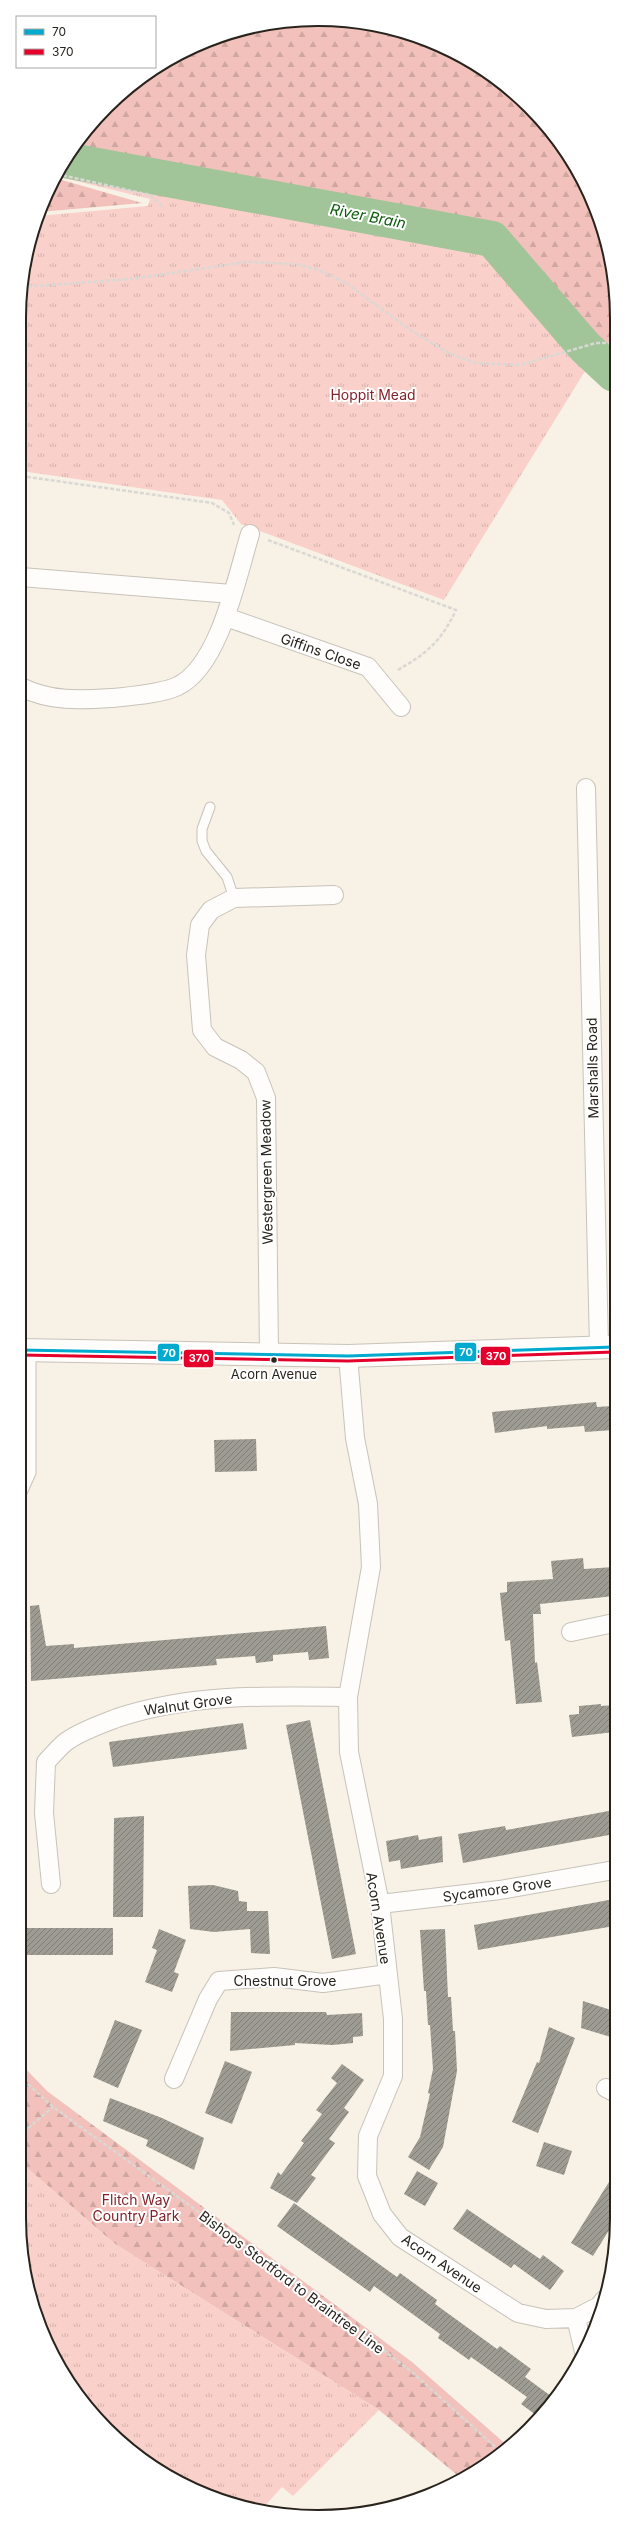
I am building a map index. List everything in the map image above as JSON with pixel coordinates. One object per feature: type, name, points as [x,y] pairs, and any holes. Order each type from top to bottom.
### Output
[{"type":"street","points":[[26,689],[50,699],[85,700],[135,696],[178,686],[204,663],[226,617],[250,534]]},
{"type":"street","points":[[26,577],[232,594]]},
{"type":"street","name":"Giffins Close","points":[[226,617],[368,668],[402,707]]},
{"type":"street","name":"Marshalls Road","points":[[586,788],[607,1347]]},
{"type":"street","name":"Westergreen Meadow","points":[[268,1353],[266,1098],[256,1072],[241,1060],[215,1047],[202,1030],[196,955],[200,925],[211,910],[234,898],[334,895]]},
{"type":"street","points":[[26,1350],[268,1353],[348,1356],[607,1347]]},
{"type":"street","name":"Acorn Avenue","points":[[348,1356],[355,1438],[368,1504],[371,1567],[348,1697],[349,1752],[380,1904],[394,2019],[393,2076],[368,2136],[367,2176],[382,2214],[400,2237],[518,2313],[546,2319],[576,2318]]},
{"type":"street","points":[[571,1632],[610,1624]]},
{"type":"street","name":"Walnut Grove","points":[[51,1884],[44,1813],[46,1762],[67,1741],[103,1723],[149,1708],[191,1701],[260,1695],[348,1697]]},
{"type":"street","name":"Sycamore Grove","points":[[380,1904],[500,1890],[610,1871]]},
{"type":"street","name":"Chestnut Grove","points":[[174,2079],[208,1999],[219,1981],[274,1978],[323,1983],[388,1974]]},
{"type":"street","points":[[582,2343],[576,2318],[596,2307]]},
{"type":"lane","points":[[210,807],[202,829],[202,841],[206,851],[227,877],[234,898]]},
{"type":"lane","points":[[26,1370],[31,1473],[26,1484]]},
{"type":"path","points":[[63,175],[150,195],[164,208]]},
{"type":"path","points":[[28,287],[131,279],[246,262],[296,264],[318,270],[346,283],[412,331],[449,353],[475,363],[520,365],[596,343],[610,343]]},
{"type":"path","points":[[26,477],[212,503],[229,513],[234,527],[456,610],[446,632],[421,656],[380,681]]},
{"type":"path","name":"Bishops Stortford to Braintree Line","points":[[26,2082],[53,2107],[278,2269],[413,2373],[497,2449]]},
{"type":"path","points":[[26,2130],[53,2107]]},
{"type":"green space","points":[[318,26],[356,28],[412,41],[464,65],[496,86],[511,98],[538,125],[550,140],[571,172],[595,224],[608,280],[610,344],[595,347],[497,234],[76,155],[98,125],[125,98],[140,86],[172,65],[206,48],[242,36],[280,28]]},
{"type":"green space","name":"Hoppit Mead","points":[[65,172],[196,200],[492,239],[590,363],[444,600],[241,524],[222,500],[26,472],[26,318],[28,280],[36,242],[44,215],[148,206],[150,199],[62,177]]},
{"type":"green space","points":[[61,180],[142,203],[46,211]]},
{"type":"green space","name":"Flitch Way Country Park","points":[[26,2069],[47,2091],[412,2362],[505,2443],[480,2461],[457,2475],[379,2410],[115,2244],[26,2167]]},
{"type":"green space","points":[[26,2167],[115,2244],[379,2410],[293,2496],[282,2487],[266,2505],[224,2495],[206,2488],[172,2471],[140,2450],[125,2438],[98,2411],[86,2396],[65,2364],[41,2312],[28,2256]]},
{"type":"building","points":[[596,1402],[597,1407],[610,1406],[610,1430],[585,1432],[584,1426],[547,1429],[547,1426],[495,1433],[492,1412]]},
{"type":"building","points":[[256,1439],[257,1471],[215,1472],[214,1440]]},
{"type":"building","points":[[583,1558],[584,1569],[610,1567],[610,1596],[540,1604],[541,1614],[533,1614],[535,1663],[537,1662],[542,1702],[516,1704],[510,1640],[505,1641],[500,1593],[507,1592],[507,1582],[553,1579],[551,1561]]},
{"type":"building","points":[[39,1605],[46,1646],[74,1644],[74,1648],[326,1626],[329,1658],[309,1660],[308,1652],[273,1655],[273,1661],[256,1663],[255,1656],[216,1659],[217,1665],[31,1681],[30,1606]]},
{"type":"building","points":[[601,1704],[601,1706],[610,1705],[610,1732],[572,1737],[569,1715],[579,1714],[579,1706]]},
{"type":"building","points":[[310,1720],[356,1954],[332,1959],[286,1725]]},
{"type":"building","points":[[243,1723],[247,1749],[113,1767],[109,1742]]},
{"type":"building","points":[[610,1811],[610,1835],[463,1863],[458,1834],[505,1826],[506,1830]]},
{"type":"building","points":[[144,1816],[143,1917],[113,1917],[114,1818]]},
{"type":"building","points":[[418,1835],[419,1840],[442,1836],[443,1862],[401,1869],[400,1860],[389,1862],[386,1841]]},
{"type":"building","points":[[213,1885],[238,1891],[239,1901],[247,1902],[247,1911],[268,1911],[270,1954],[251,1953],[250,1929],[214,1932],[190,1929],[188,1886]]},
{"type":"building","points":[[610,1900],[610,1927],[478,1950],[474,1925]]},
{"type":"building","points":[[26,1928],[113,1928],[113,1955],[26,1955]]},
{"type":"building","points":[[159,1929],[186,1940],[174,1972],[179,1974],[172,1992],[145,1982],[157,1950],[152,1948]]},
{"type":"building","points":[[445,1929],[448,1997],[451,1997],[453,2031],[455,2031],[457,2071],[443,2147],[429,2170],[408,2157],[420,2137],[430,2094],[428,2093],[433,2069],[430,2025],[428,2025],[426,1991],[424,1991],[420,1930]]},
{"type":"building","points":[[583,2001],[610,2010],[610,2037],[581,2028]]},
{"type":"building","points":[[231,2012],[326,2012],[327,2015],[362,2013],[363,2036],[353,2037],[353,2043],[332,2045],[295,2043],[295,2045],[230,2051]]},
{"type":"building","points":[[115,2020],[142,2030],[118,2088],[93,2077]]},
{"type":"building","points":[[549,2027],[575,2038],[538,2133],[512,2122],[537,2062],[539,2063]]},
{"type":"building","points":[[225,2061],[252,2072],[232,2124],[205,2113]]},
{"type":"building","points":[[342,2064],[364,2080],[344,2108],[349,2112],[329,2139],[335,2143],[311,2175],[316,2178],[297,2203],[270,2188],[278,2172],[281,2175],[304,2143],[301,2141],[322,2114],[316,2110],[337,2083],[331,2078]]},
{"type":"building","points":[[110,2098],[162,2118],[204,2138],[194,2170],[146,2146],[148,2140],[103,2121]]},
{"type":"building","points":[[544,2142],[572,2151],[564,2175],[536,2166]]},
{"type":"building","points":[[417,2171],[438,2183],[425,2206],[404,2194]]},
{"type":"building","points":[[610,2180],[609,2229],[593,2256],[571,2243]]},
{"type":"building","points":[[294,2203],[397,2277],[400,2273],[437,2300],[435,2304],[497,2349],[500,2346],[531,2369],[525,2377],[550,2396],[535,2414],[521,2404],[527,2397],[471,2357],[469,2360],[438,2338],[440,2334],[374,2286],[370,2292],[277,2226]]},
{"type":"building","points":[[467,2209],[540,2259],[543,2255],[564,2271],[550,2290],[514,2264],[511,2268],[453,2229]]},
{"type":"waterway","name":"River Brain","points":[[72,161],[492,239],[585,347],[610,370]]},
{"type":"transit line","name":"70","points":[[26,1350],[348,1356],[610,1347]]},
{"type":"transit line","name":"370","points":[[26,1355],[348,1361],[610,1352]]},
{"type":"place","name":"Acorn Avenue","points":[[274,1360]]}]
